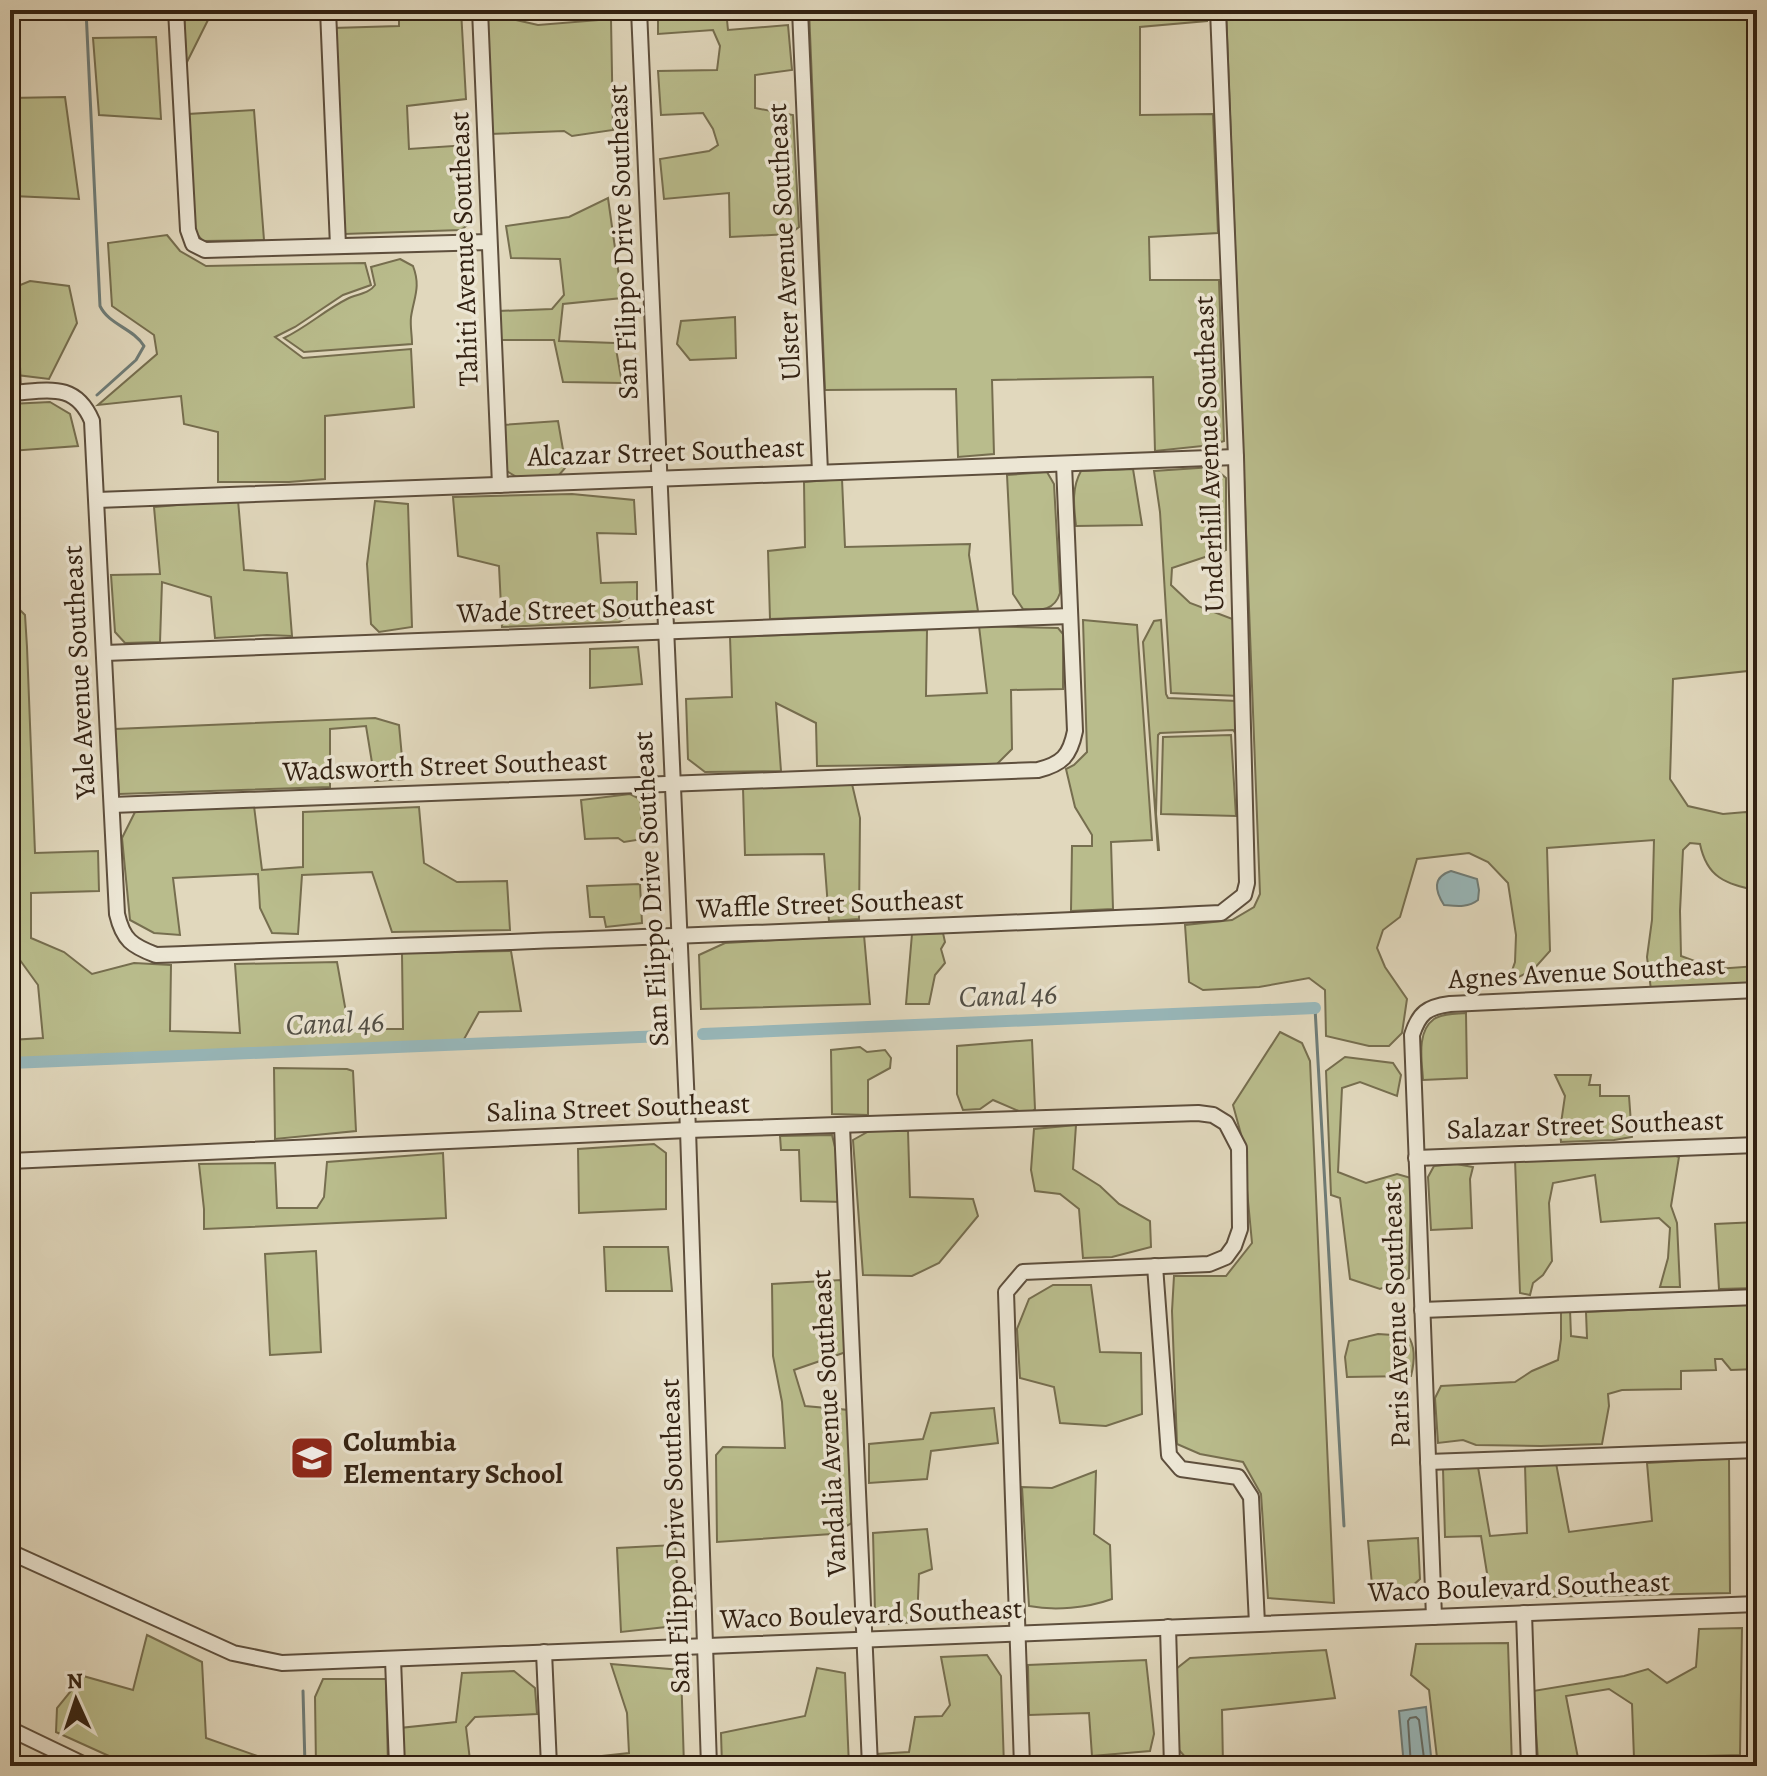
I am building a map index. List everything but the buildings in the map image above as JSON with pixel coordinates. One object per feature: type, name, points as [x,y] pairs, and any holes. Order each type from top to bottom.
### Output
[{"type":"street","points":[[176,10],[188,230],[193,244],[205,250],[489,242]]},
{"type":"street","points":[[328,10],[338,246]]},
{"type":"street","name":"Tahiti Avenue Southeast","points":[[480,10],[500,485]]},
{"type":"street","name":"San Filippo Drive Southeast","points":[[639,10],[688,1130],[709,1766]]},
{"type":"street","name":"Ulster Avenue Southeast","points":[[800,10],[820,472]]},
{"type":"street","name":"Underhill Avenue Southeast","points":[[1218,10],[1236,457],[1247,883],[1244,895]]},
{"type":"street","points":[[10,315],[12,393]]},
{"type":"street","name":"Yale Avenue Southeast","points":[[12,393],[57,390],[72,395],[81,402],[92,421],[117,914],[120,929],[128,940]]},
{"type":"street","name":"Alcazar Street Southeast","points":[[97,500],[1236,457]]},
{"type":"street","points":[[1064,464],[1070,616]]},
{"type":"street","name":"Wade Street Southeast","points":[[105,653],[1070,616]]},
{"type":"street","name":"Wadsworth Street Southeast","points":[[112,805],[1038,770],[1052,767],[1064,758],[1072,746],[1075,731],[1070,616]]},
{"type":"street","name":"Waffle Street Southeast","points":[[128,940],[156,955],[966,926],[1221,913],[1244,895]]},
{"type":"street","name":"Agnes Avenue Southeast","points":[[1422,1014],[1435,1006],[1450,1004],[1757,990]]},
{"type":"street","name":"Paris Avenue Southeast","points":[[1422,1014],[1416,1021],[1412,1035],[1434,1617]]},
{"type":"street","name":"Salina Street Southeast","points":[[10,1161],[688,1130],[1198,1113],[1213,1115],[1226,1123],[1239,1148],[1240,1229],[1234,1246],[1226,1257],[1209,1264],[1155,1266]]},
{"type":"street","name":"Vandalia Avenue Southeast","points":[[842,1126],[870,1766]]},
{"type":"street","name":"Salazar Street Southeast","points":[[1416,1158],[1757,1145]]},
{"type":"street","points":[[1022,1766],[1006,1292],[1023,1272],[1155,1266],[1169,1455],[1181,1469],[1238,1477],[1251,1497],[1257,1624]]},
{"type":"street","points":[[1422,1310],[1757,1297]]},
{"type":"street","points":[[1428,1462],[1757,1450]]},
{"type":"street","name":"Waco Boulevard Southeast","points":[[10,1552],[233,1653],[282,1663],[1757,1604]]},
{"type":"street","points":[[1524,1613],[1529,1766]]},
{"type":"street","points":[[1168,1627],[1172,1766]]},
{"type":"street","points":[[544,1652],[549,1766]]},
{"type":"street","points":[[393,1659],[397,1766]]},
{"type":"street","points":[[10,1729],[87,1766]]},
{"type":"street","points":[[1702,1766],[1757,1764]]},
{"type":"green space","points":[[184,10],[213,10],[186,64]]},
{"type":"green space","points":[[399,10],[461,10],[466,99],[407,106],[409,149],[468,145],[470,223],[461,230],[344,234],[333,28],[399,26]]},
{"type":"green space","points":[[658,10],[726,10],[728,30],[788,25],[792,70],[755,75],[755,108],[793,115],[799,227],[790,234],[730,237],[729,193],[664,199],[660,159],[709,151],[718,145],[703,113],[661,115],[658,71],[717,70],[720,46],[713,30],[658,34]]},
{"type":"green space","points":[[809,10],[1207,10],[1207,21],[1140,27],[1140,115],[1213,114],[1218,233],[1149,237],[1150,280],[1219,280],[1224,441],[1155,451],[1153,377],[992,380],[994,454],[958,457],[956,389],[825,390]]},
{"type":"green space","points":[[1226,10],[1757,10],[1757,630],[1753,644],[1757,647],[1757,670],[1673,679],[1670,779],[1688,806],[1723,814],[1746,812],[1757,817],[1757,891],[1719,877],[1707,865],[1700,844],[1690,843],[1683,850],[1680,911],[1681,956],[1716,969],[1757,966],[1757,986],[1651,990],[1647,957],[1652,920],[1654,840],[1547,848],[1550,951],[1533,970],[1508,982],[1515,962],[1516,935],[1508,883],[1488,862],[1469,853],[1417,859],[1400,917],[1383,930],[1377,948],[1385,967],[1407,999],[1402,1033],[1389,1046],[1369,1046],[1326,1036],[1325,990],[1309,978],[1259,987],[1203,990],[1189,982],[1185,925],[1232,920],[1254,907],[1260,894]]},
{"type":"green space","points":[[484,17],[503,17],[538,25],[611,19],[613,130],[572,136],[564,131],[490,134]]},
{"type":"green space","points":[[156,37],[161,119],[99,115],[93,38]]},
{"type":"green space","points":[[65,97],[79,199],[13,196],[10,98]]},
{"type":"green space","points":[[254,110],[264,240],[203,241],[194,231],[188,114]]},
{"type":"green space","points":[[608,198],[622,298],[563,304],[559,341],[615,343],[622,383],[563,382],[554,340],[501,340],[498,311],[552,309],[564,295],[560,259],[511,258],[506,226],[569,217]]},
{"type":"green space","points":[[167,235],[180,251],[206,266],[365,263],[371,285],[343,295],[275,337],[303,358],[411,349],[414,407],[325,416],[325,479],[218,482],[218,432],[184,424],[181,396],[98,405],[157,354],[154,335],[112,306],[108,243]]},
{"type":"green space","points":[[400,259],[413,266],[416,280],[411,320],[412,344],[304,352],[284,338],[339,303],[372,288],[375,285],[371,267]]},
{"type":"green space","points":[[30,281],[69,286],[77,323],[49,379],[17,375],[13,288]]},
{"type":"green space","points":[[735,317],[736,358],[690,360],[677,344],[681,321]]},
{"type":"green space","points":[[50,402],[70,414],[78,446],[10,451],[10,404]]},
{"type":"green space","points":[[558,421],[566,467],[559,475],[520,479],[505,470],[502,425]]},
{"type":"green space","points":[[1213,467],[1226,478],[1226,550],[1172,568],[1171,585],[1190,603],[1235,620],[1239,696],[1171,693],[1160,512],[1154,471]]},
{"type":"green space","points":[[1133,469],[1142,525],[1076,526],[1074,491],[1081,471]]},
{"type":"green space","points":[[1047,472],[1054,484],[1060,593],[1050,607],[1023,609],[1013,594],[1007,475]]},
{"type":"green space","points":[[842,479],[845,547],[970,544],[978,611],[770,619],[768,551],[805,547],[804,482]]},
{"type":"green space","points":[[572,494],[634,500],[636,534],[597,533],[601,583],[637,582],[637,614],[619,622],[502,627],[499,566],[458,556],[453,497]]},
{"type":"green space","points":[[238,500],[244,570],[287,573],[292,636],[215,638],[211,597],[162,582],[160,642],[125,643],[115,632],[111,575],[160,574],[154,507]]},
{"type":"green space","points":[[375,501],[408,504],[412,627],[379,632],[371,624],[367,564]]},
{"type":"green space","points":[[10,610],[20,610],[25,615],[35,853],[98,851],[99,891],[31,893],[31,938],[64,952],[92,974],[134,963],[171,965],[170,1031],[240,1033],[235,964],[337,962],[349,1029],[403,1029],[402,953],[511,951],[521,1011],[479,1012],[463,1041],[10,1060],[10,1040],[43,1038],[38,985],[17,956],[10,953]]},
{"type":"green space","points":[[1083,620],[1137,625],[1152,840],[1111,842],[1113,909],[1071,911],[1072,846],[1092,846],[1092,835],[1075,807],[1066,769],[1087,752]]},
{"type":"green space","points":[[1161,620],[1168,698],[1237,701],[1239,794],[1236,734],[1233,730],[1160,733],[1156,814],[1158,850],[1143,642],[1154,621]]},
{"type":"green space","points":[[979,626],[1058,628],[1063,634],[1063,689],[1011,690],[1012,749],[997,764],[817,766],[816,723],[776,703],[781,771],[705,772],[688,759],[686,699],[732,697],[730,637],[927,630],[926,696],[987,693]]},
{"type":"green space","points":[[638,647],[642,684],[590,688],[590,649]]},
{"type":"green space","points":[[375,718],[399,725],[404,779],[375,781],[366,726],[330,729],[330,787],[119,794],[115,729]]},
{"type":"green space","points":[[1231,735],[1236,816],[1161,814],[1163,737]]},
{"type":"green space","points":[[852,784],[860,818],[859,919],[829,921],[824,854],[745,855],[743,788]]},
{"type":"green space","points":[[630,794],[640,799],[643,839],[624,842],[618,838],[585,839],[581,800]]},
{"type":"green space","points":[[254,806],[262,870],[303,867],[303,812],[419,807],[424,863],[457,882],[507,881],[510,930],[392,932],[372,872],[302,875],[298,934],[272,933],[260,908],[258,874],[173,878],[180,935],[154,933],[130,920],[122,838],[136,810]]},
{"type":"green space","points":[[640,884],[642,923],[606,927],[604,917],[590,917],[587,886]]},
{"type":"green space","points":[[943,933],[945,942],[941,949],[945,963],[935,975],[929,1004],[906,1004],[912,934]]},
{"type":"green space","points":[[864,935],[870,1004],[701,1009],[699,955],[725,943]]},
{"type":"green space","points":[[1466,1013],[1467,1078],[1423,1080],[1421,1047],[1428,1025],[1441,1016]]},
{"type":"green space","points":[[1280,1032],[1302,1043],[1310,1061],[1334,1603],[1268,1598],[1261,1494],[1243,1462],[1200,1454],[1177,1444],[1172,1311],[1174,1276],[1226,1276],[1252,1243],[1242,1138],[1233,1105]]},
{"type":"green space","points":[[1032,1040],[1035,1109],[1021,1112],[993,1100],[980,1109],[963,1110],[957,1094],[957,1046]]},
{"type":"green space","points":[[860,1047],[867,1052],[885,1050],[891,1058],[890,1068],[868,1080],[868,1115],[832,1114],[831,1050]]},
{"type":"green space","points":[[1345,1057],[1393,1063],[1401,1075],[1397,1096],[1360,1082],[1342,1088],[1338,1172],[1366,1183],[1397,1174],[1411,1178],[1409,1278],[1380,1289],[1350,1279],[1340,1198],[1331,1195],[1326,1071]]},
{"type":"green space","points":[[274,1068],[353,1071],[356,1131],[275,1139]]},
{"type":"green space","points":[[1555,1075],[1591,1075],[1589,1085],[1600,1085],[1600,1096],[1629,1096],[1632,1137],[1561,1142],[1565,1096]]},
{"type":"green space","points":[[1076,1125],[1073,1169],[1100,1186],[1119,1204],[1150,1221],[1151,1247],[1112,1257],[1083,1258],[1079,1209],[1060,1194],[1035,1191],[1031,1170],[1034,1129]]},
{"type":"green space","points":[[871,1130],[908,1131],[910,1197],[973,1199],[978,1216],[939,1263],[912,1276],[863,1275],[853,1140]]},
{"type":"green space","points":[[832,1135],[844,1202],[801,1201],[799,1150],[781,1150],[780,1136]]},
{"type":"green space","points":[[654,1144],[666,1153],[666,1209],[579,1213],[578,1149]]},
{"type":"green space","points":[[443,1153],[446,1218],[204,1229],[199,1164],[275,1163],[277,1208],[317,1208],[324,1197],[327,1162]]},
{"type":"green space","points":[[1667,1153],[1679,1157],[1671,1206],[1677,1223],[1680,1287],[1660,1287],[1668,1258],[1670,1228],[1659,1218],[1601,1222],[1595,1175],[1553,1183],[1549,1203],[1552,1261],[1533,1283],[1530,1295],[1520,1293],[1515,1160],[1575,1160]]},
{"type":"green space","points":[[1456,1164],[1473,1167],[1470,1179],[1472,1228],[1431,1230],[1428,1177],[1434,1166]]},
{"type":"green space","points":[[1757,1222],[1757,1288],[1719,1289],[1715,1224]]},
{"type":"green space","points":[[604,1247],[668,1247],[672,1291],[606,1291]]},
{"type":"green space","points":[[316,1251],[321,1352],[270,1355],[265,1254]]},
{"type":"green space","points":[[841,1280],[845,1290],[846,1352],[794,1370],[805,1406],[849,1410],[854,1495],[852,1523],[832,1534],[717,1542],[716,1455],[723,1447],[785,1448],[782,1402],[773,1356],[772,1284]]},
{"type":"green space","points":[[1053,1285],[1091,1285],[1100,1352],[1141,1353],[1142,1414],[1106,1426],[1060,1423],[1054,1387],[1020,1378],[1017,1329],[1029,1299]]},
{"type":"green space","points":[[1757,1304],[1757,1369],[1731,1370],[1722,1359],[1715,1359],[1716,1370],[1681,1371],[1681,1389],[1622,1390],[1608,1394],[1609,1406],[1602,1444],[1476,1445],[1463,1440],[1438,1443],[1435,1398],[1441,1386],[1515,1382],[1558,1360],[1561,1312],[1570,1309],[1571,1336],[1587,1338],[1586,1312]]},
{"type":"green space","points":[[1378,1334],[1408,1336],[1413,1350],[1411,1376],[1347,1377],[1345,1357],[1349,1341]]},
{"type":"green space","points":[[994,1408],[998,1443],[931,1451],[927,1479],[869,1483],[869,1444],[923,1439],[931,1413]]},
{"type":"green space","points":[[1729,1458],[1730,1593],[1491,1598],[1481,1536],[1445,1537],[1443,1469],[1478,1467],[1490,1536],[1527,1533],[1525,1465],[1556,1463],[1569,1532],[1652,1521],[1647,1463]]},
{"type":"green space","points":[[1096,1471],[1094,1534],[1110,1545],[1112,1599],[1071,1608],[1029,1606],[1022,1487],[1052,1488]]},
{"type":"green space","points":[[927,1529],[932,1569],[919,1574],[917,1622],[887,1624],[875,1612],[873,1533]]},
{"type":"green space","points":[[1418,1538],[1420,1579],[1398,1593],[1373,1596],[1368,1541]]},
{"type":"green space","points":[[675,1545],[678,1596],[675,1626],[621,1632],[617,1548]]},
{"type":"green space","points":[[1742,1628],[1740,1755],[1634,1758],[1632,1704],[1609,1689],[1566,1696],[1578,1758],[1538,1760],[1533,1691],[1648,1669],[1667,1683],[1696,1667],[1699,1629]]},
{"type":"green space","points":[[147,1635],[202,1662],[206,1738],[286,1766],[131,1766],[56,1732],[57,1708],[83,1676],[133,1690]]},
{"type":"green space","points":[[1508,1643],[1512,1766],[1438,1766],[1429,1690],[1411,1675],[1416,1644]]},
{"type":"green space","points":[[1326,1650],[1335,1698],[1222,1710],[1223,1766],[1193,1766],[1179,1750],[1176,1669],[1190,1658]]},
{"type":"green space","points":[[987,1655],[1001,1676],[1004,1766],[877,1766],[876,1754],[909,1752],[915,1717],[942,1716],[950,1705],[941,1657]]},
{"type":"green space","points":[[1146,1660],[1154,1734],[1150,1751],[1092,1756],[1089,1713],[1029,1715],[1028,1665]]},
{"type":"green space","points":[[611,1664],[681,1670],[684,1766],[572,1766],[575,1759],[629,1753],[627,1713]]},
{"type":"green space","points":[[817,1668],[845,1673],[849,1766],[722,1766],[721,1733],[805,1716]]},
{"type":"green space","points":[[514,1671],[535,1688],[537,1714],[475,1717],[466,1727],[470,1760],[479,1760],[480,1766],[401,1766],[400,1728],[456,1722],[462,1673]]},
{"type":"green space","points":[[323,1679],[386,1679],[388,1766],[316,1766],[315,1697]]},
{"type":"water","points":[[1451,871],[1477,879],[1478,900],[1466,905],[1444,905],[1437,885],[1441,877]]},
{"type":"water","points":[[1426,1707],[1432,1766],[1404,1766],[1399,1711]]},
{"type":"waterway","points":[[86,10],[100,306],[109,318],[144,346],[136,360],[97,395]]},
{"type":"waterway","points":[[1315,1008],[1344,1526]]},
{"type":"waterway","name":"Canal 46","points":[[703,1034],[1315,1008]]},
{"type":"waterway","name":"Canal 46","points":[[10,1063],[663,1036]]},
{"type":"waterway","points":[[303,1691],[305,1766]]},
{"type":"place","name":"Columbia Elementary School","points":[[312,1458]]}]
